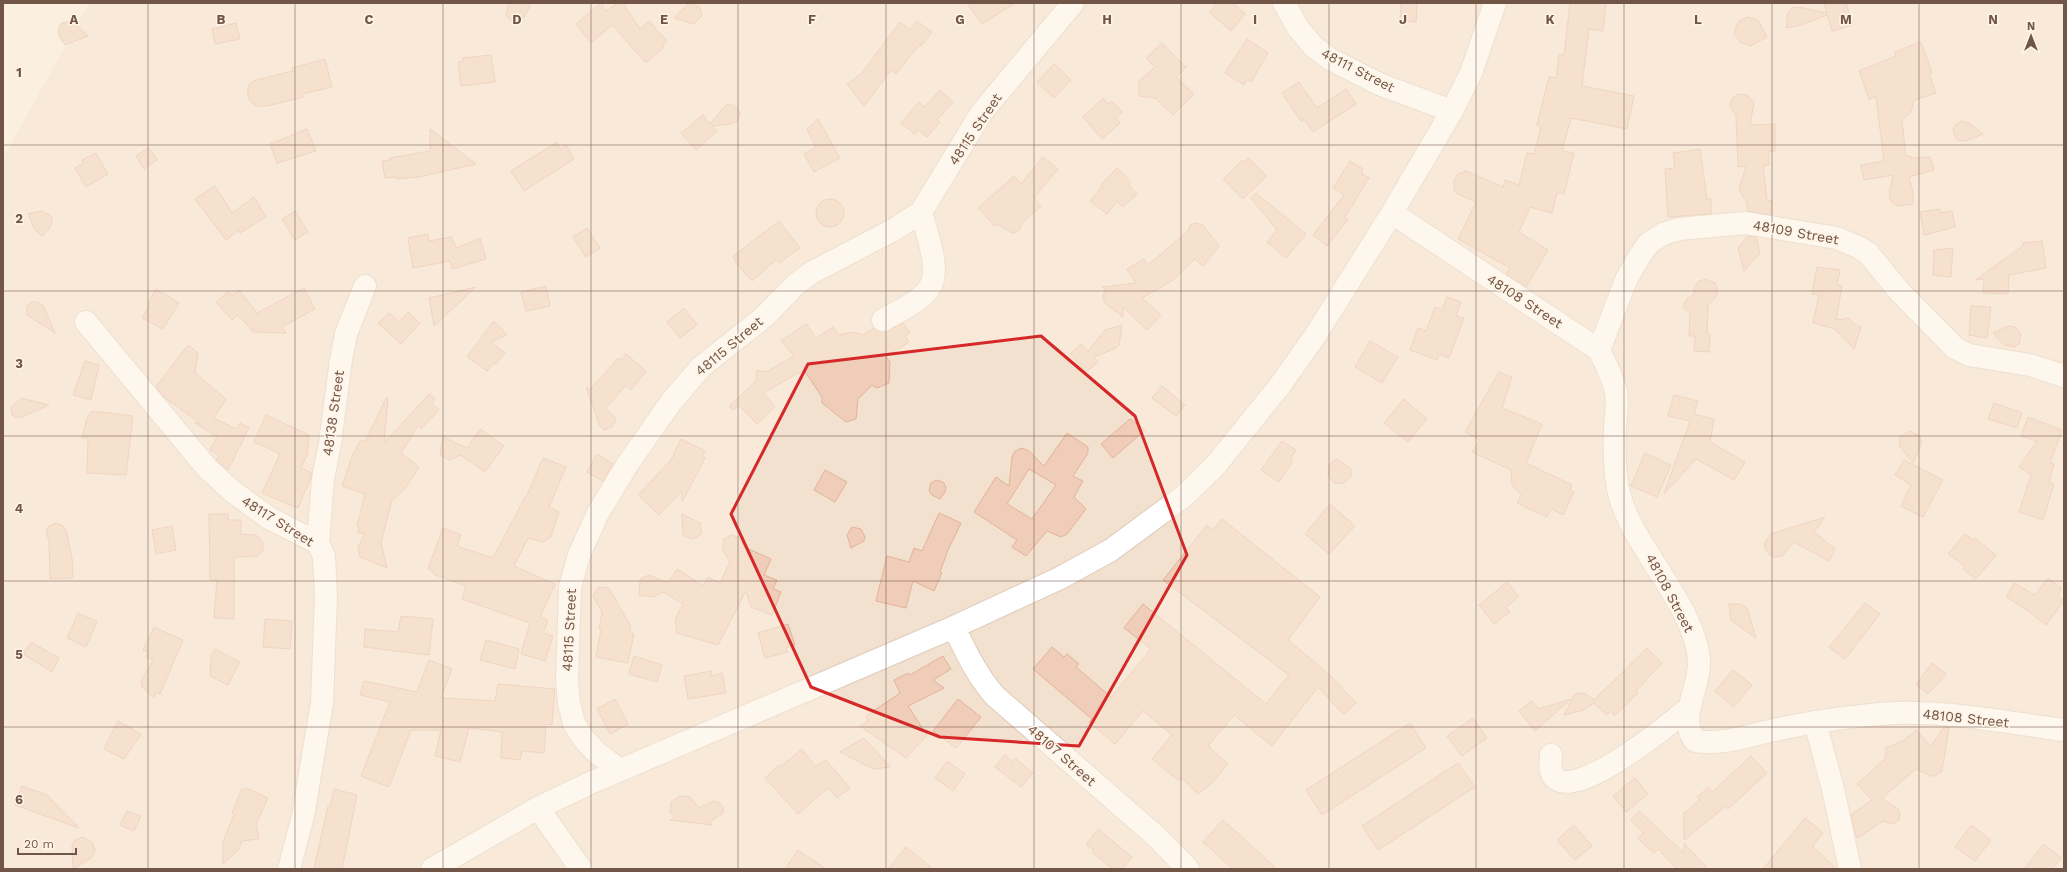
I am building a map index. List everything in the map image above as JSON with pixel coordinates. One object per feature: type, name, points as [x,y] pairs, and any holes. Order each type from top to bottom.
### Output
[{"type":"street","name":"48115 Street","points":[[620,770],[597,753],[583,738],[574,723],[569,704],[567,681],[570,587],[579,555],[598,513],[636,452],[671,402],[701,367],[764,317],[795,285],[811,273],[895,229],[921,212],[982,112],[1073,3]]},
{"type":"street","name":"48111 Street","points":[[1284,3],[1298,28],[1314,47],[1330,59],[1379,84],[1452,111]]},
{"type":"street","points":[[432,869],[538,808],[620,770],[954,627],[1060,578],[1111,550],[1184,496],[1215,466],[1281,384],[1315,336],[1392,213],[1452,111],[1471,73],[1495,3]]},
{"type":"street","points":[[883,320],[912,302],[924,293],[931,285],[933,262],[921,212]]},
{"type":"street","name":"48108 Street","points":[[1392,213],[1599,350],[1612,377],[1616,392],[1616,479],[1621,499],[1631,523],[1686,619],[1695,642],[1699,659],[1699,676],[1687,720],[1689,733],[1696,741],[1708,743],[1815,722],[1881,713],[1909,712],[2064,730]]},
{"type":"street","name":"48109 Street","points":[[1599,350],[1626,280],[1639,257],[1650,243],[1663,234],[1679,229],[1745,223],[1837,238],[1858,247],[1868,253],[1904,296],[1955,348],[1969,355],[2030,365],[2064,376]]},
{"type":"street","name":"48138 Street","points":[[318,543],[323,479],[330,443],[341,360],[346,334],[365,286]]},
{"type":"street","name":"48117 Street","points":[[86,322],[212,473],[232,491],[269,518],[318,543],[324,556],[326,596],[322,696],[318,734],[303,816],[289,869]]},
{"type":"street","name":"48107 Street","points":[[954,627],[973,667],[983,683],[995,696],[1157,837],[1179,866]]},
{"type":"street","points":[[1551,755],[1550,769],[1553,776],[1558,780],[1569,782],[1575,780],[1614,764],[1650,740],[1690,707]]},
{"type":"street","points":[[1815,722],[1833,789],[1850,869]]},
{"type":"street","points":[[538,808],[581,869]]},
{"type":"highlighted area","points":[[1041,336],[1135,416],[1187,555],[1079,746],[940,737],[811,687],[731,514],[808,364]]},
{"type":"shaded area","points":[[89,3],[2064,3],[2064,869],[3,869],[3,158]]},
{"type":"building","points":[[509,3],[532,3],[523,18],[517,21],[510,20],[506,15]]},
{"type":"building","points":[[601,3],[606,11],[618,3],[623,3],[640,29],[649,21],[667,41],[662,45],[664,47],[646,63],[612,25],[591,43],[576,24]]},
{"type":"building","points":[[689,3],[700,7],[702,16],[694,24],[674,18]]},
{"type":"building","points":[[967,3],[1015,3],[982,24]]},
{"type":"building","points":[[1217,3],[1233,3],[1245,14],[1231,31],[1209,12]]},
{"type":"building","points":[[1401,3],[1417,3],[1416,22],[1400,20]]},
{"type":"building","points":[[1570,3],[1606,3],[1603,31],[1589,29],[1582,86],[1634,96],[1627,129],[1571,118],[1562,151],[1574,153],[1564,194],[1557,193],[1552,213],[1530,207],[1519,232],[1548,250],[1526,287],[1506,274],[1510,268],[1458,239],[1476,202],[1456,193],[1454,189],[1454,181],[1458,174],[1466,171],[1503,187],[1505,180],[1519,185],[1527,153],[1534,154],[1541,127],[1537,125],[1549,77],[1556,78],[1559,55],[1564,55]]},
{"type":"building","points":[[1824,3],[1846,3],[1853,25],[1832,31],[1827,15],[1801,25],[1786,28],[1788,13],[1792,8],[1798,7],[1827,13]]},
{"type":"building","points":[[1747,17],[1758,20],[1767,37],[1750,46],[1740,42],[1734,33],[1738,22]]},
{"type":"building","points":[[72,21],[88,36],[65,45],[59,36],[58,29],[62,23]]},
{"type":"building","points":[[917,21],[932,32],[921,46],[920,44],[896,74],[891,70],[864,106],[847,84],[862,73],[900,22],[910,30]]},
{"type":"building","points":[[236,23],[240,39],[215,44],[212,29]]},
{"type":"building","points":[[1247,39],[1268,53],[1251,82],[1247,79],[1244,85],[1225,73]]},
{"type":"building","points":[[1921,42],[1932,73],[1929,74],[1936,93],[1914,100],[1911,112],[1902,120],[1906,156],[1911,156],[1911,158],[1930,157],[1934,170],[1909,177],[1913,192],[1913,204],[1898,206],[1891,202],[1889,195],[1893,175],[1864,180],[1861,165],[1884,161],[1876,97],[1869,99],[1859,71],[1896,56],[1895,52]]},
{"type":"building","points":[[1162,43],[1186,67],[1176,77],[1194,94],[1173,115],[1155,98],[1139,96],[1139,81],[1155,67],[1146,58]]},
{"type":"building","points":[[491,55],[495,82],[461,86],[458,62],[463,61],[462,58]]},
{"type":"building","points":[[325,59],[332,87],[302,94],[303,97],[267,106],[255,106],[248,98],[248,86],[253,81],[293,71],[292,68]]},
{"type":"building","points":[[1054,64],[1071,80],[1054,98],[1037,82]]},
{"type":"building","points":[[1299,82],[1317,108],[1346,89],[1356,104],[1313,132],[1304,119],[1301,121],[1282,93]]},
{"type":"building","points":[[940,90],[953,102],[937,120],[940,122],[927,137],[918,130],[915,134],[901,123],[919,102],[925,107]]},
{"type":"building","points":[[1738,94],[1747,95],[1754,103],[1750,125],[1775,124],[1775,151],[1768,152],[1769,165],[1763,166],[1767,200],[1772,201],[1771,215],[1747,211],[1747,203],[1739,189],[1746,166],[1738,167],[1736,116],[1730,106],[1732,99]]},
{"type":"building","points":[[1103,98],[1108,104],[1112,101],[1123,112],[1116,118],[1120,123],[1102,139],[1083,117]]},
{"type":"building","points":[[726,105],[733,105],[738,109],[740,114],[738,120],[732,124],[712,126],[717,131],[696,150],[681,133],[703,115],[710,124]]},
{"type":"building","points":[[818,119],[840,158],[814,172],[804,154],[816,147],[807,129]]},
{"type":"building","points":[[1962,121],[1969,123],[1983,134],[1966,141],[1957,140],[1953,130],[1956,124]]},
{"type":"building","points":[[307,129],[316,151],[277,163],[270,144]]},
{"type":"building","points":[[430,129],[476,164],[419,177],[397,179],[397,177],[385,178],[382,161],[390,160],[390,158],[430,151]]},
{"type":"building","points":[[557,142],[560,149],[566,145],[574,159],[524,191],[511,171]]},
{"type":"building","points":[[149,148],[157,160],[144,169],[136,156]]},
{"type":"building","points":[[1700,149],[1707,199],[1711,199],[1711,214],[1668,217],[1665,169],[1675,168],[1673,153]]},
{"type":"building","points":[[96,153],[108,174],[86,187],[75,168],[84,163],[82,160]]},
{"type":"building","points":[[1043,157],[1058,169],[1034,198],[1041,206],[1021,224],[1020,229],[1016,232],[1012,233],[997,224],[995,226],[978,208],[1014,176],[1021,184]]},
{"type":"building","points":[[1249,158],[1267,176],[1243,199],[1223,179],[1242,160],[1244,162]]},
{"type":"building","points":[[1350,161],[1363,169],[1361,173],[1369,178],[1345,217],[1348,219],[1327,246],[1313,235],[1344,195],[1333,188]]},
{"type":"building","points":[[1117,168],[1131,182],[1129,185],[1137,194],[1123,207],[1117,201],[1107,214],[1090,201],[1102,186],[1101,184]]},
{"type":"building","points":[[215,186],[232,213],[254,197],[266,217],[240,233],[239,230],[226,240],[195,199]]},
{"type":"building","points":[[1256,193],[1306,234],[1286,258],[1267,242],[1277,230],[1251,198]]},
{"type":"building","points":[[830,199],[840,203],[844,213],[840,223],[830,227],[820,223],[816,213],[820,203]]},
{"type":"building","points":[[1940,209],[1940,213],[1952,211],[1955,227],[1924,235],[1920,212]]},
{"type":"building","points":[[42,211],[51,216],[52,222],[50,228],[42,236],[35,230],[28,214]]},
{"type":"building","points":[[295,211],[308,232],[295,240],[282,219]]},
{"type":"building","points":[[779,221],[800,248],[779,263],[776,260],[752,281],[737,264],[733,256]]},
{"type":"building","points":[[1195,223],[1203,225],[1219,246],[1203,266],[1195,259],[1173,280],[1142,298],[1161,315],[1147,330],[1123,307],[1123,317],[1105,303],[1103,297],[1105,289],[1102,287],[1136,283],[1127,269],[1144,259],[1148,265],[1188,231],[1190,225]]},
{"type":"building","points":[[587,228],[600,248],[586,257],[573,237]]},
{"type":"building","points":[[428,234],[429,241],[451,237],[457,248],[480,238],[486,259],[452,269],[450,261],[413,268],[408,238]]},
{"type":"building","points":[[1748,236],[1756,237],[1760,253],[1744,271],[1738,248]]},
{"type":"building","points":[[2042,241],[2046,268],[2009,275],[2008,294],[1983,293],[1984,279],[1975,280],[2023,246],[2023,243]]},
{"type":"building","points":[[1953,248],[1951,277],[1933,275],[1934,250]]},
{"type":"building","points":[[1817,267],[1840,270],[1837,285],[1842,286],[1836,320],[1849,318],[1855,325],[1861,327],[1854,349],[1835,329],[1813,323],[1819,295],[1812,294]]},
{"type":"building","points":[[1705,279],[1715,283],[1718,291],[1715,298],[1708,305],[1707,334],[1710,334],[1709,352],[1694,351],[1695,336],[1689,336],[1690,313],[1684,308],[1684,304],[1687,299],[1694,294],[1694,288],[1698,282]]},
{"type":"building","points":[[546,286],[550,306],[526,311],[521,292]]},
{"type":"building","points":[[476,287],[434,326],[429,298]]},
{"type":"building","points":[[304,288],[315,309],[282,327],[286,333],[253,332],[238,315],[232,320],[216,302],[229,291],[232,296],[239,290],[257,313]]},
{"type":"building","points":[[156,289],[179,303],[163,329],[142,318]]},
{"type":"building","points":[[1447,297],[1461,302],[1456,316],[1464,318],[1449,358],[1439,354],[1437,360],[1410,350],[1418,328],[1426,331],[1435,307],[1442,310]]},
{"type":"building","points":[[32,302],[37,302],[43,305],[55,333],[27,315],[27,306]]},
{"type":"building","points":[[1971,306],[1991,307],[1987,338],[1969,335]]},
{"type":"building","points":[[684,308],[697,325],[680,338],[667,322]]},
{"type":"building","points":[[408,312],[420,323],[401,344],[378,323],[389,313],[399,322]]},
{"type":"building","points":[[494,321],[507,335],[491,342],[505,353],[496,364],[493,363],[487,371],[467,357]]},
{"type":"building","points":[[903,323],[910,333],[905,336],[909,342],[886,357],[890,362],[889,383],[877,388],[872,385],[858,399],[856,419],[846,422],[822,403],[822,397],[804,370],[763,393],[775,406],[757,424],[739,406],[732,410],[729,406],[756,381],[757,370],[766,372],[794,356],[781,341],[806,324],[816,338],[833,327],[839,335],[853,332],[863,335],[874,328],[883,332]]},
{"type":"building","points":[[1122,325],[1119,345],[1116,348],[1094,357],[1098,362],[1086,372],[1070,354],[1081,344],[1088,351],[1105,330]]},
{"type":"building","points":[[2008,326],[2015,327],[2021,334],[2019,344],[2014,347],[2004,345],[1993,333]]},
{"type":"building","points":[[1370,341],[1398,357],[1382,383],[1355,367]]},
{"type":"building","points":[[188,345],[198,353],[195,373],[226,399],[214,418],[236,429],[240,423],[249,428],[228,470],[216,460],[219,455],[210,450],[217,437],[195,423],[201,424],[164,397],[156,387]]},
{"type":"building","points":[[626,354],[646,371],[631,390],[626,385],[606,408],[615,418],[615,422],[612,427],[604,430],[600,426],[586,387],[590,390],[618,358],[621,360]]},
{"type":"building","points":[[85,361],[99,365],[91,400],[73,395]]},
{"type":"building","points":[[1499,372],[1512,377],[1502,408],[1542,424],[1526,463],[1572,485],[1570,490],[1574,492],[1563,515],[1552,509],[1546,517],[1517,503],[1521,495],[1512,485],[1511,470],[1472,452],[1480,440],[1465,432]]},
{"type":"building","points":[[1162,386],[1185,405],[1176,416],[1152,398]]},
{"type":"building","points":[[429,394],[435,399],[432,403],[439,410],[421,429],[418,426],[401,453],[419,467],[404,490],[392,500],[381,543],[387,568],[360,557],[358,547],[365,534],[358,533],[359,526],[357,526],[365,494],[342,486],[353,454],[361,440],[365,442],[386,398],[388,398],[384,443]]},
{"type":"building","points":[[1674,395],[1698,401],[1694,414],[1714,419],[1710,442],[1745,462],[1734,480],[1696,459],[1664,494],[1690,421],[1668,416]]},
{"type":"building","points":[[21,398],[49,405],[21,417],[16,417],[12,415],[11,408]]},
{"type":"building","points":[[1404,399],[1427,419],[1408,442],[1384,423]]},
{"type":"building","points":[[1994,403],[2022,413],[2017,428],[1988,419]]},
{"type":"building","points":[[92,411],[133,416],[126,475],[87,473],[88,438],[82,438],[87,418]]},
{"type":"building","points":[[266,415],[309,435],[307,455],[301,468],[312,473],[298,508],[262,493],[280,454],[254,442]]},
{"type":"building","points":[[2028,417],[2062,430],[2050,463],[2054,464],[2049,482],[2054,484],[2043,520],[2019,512],[2031,475],[2019,467],[2037,441],[2021,436]]},
{"type":"building","points":[[1130,419],[1145,430],[1113,458],[1101,444]]},
{"type":"building","points":[[480,429],[504,446],[485,472],[461,455],[449,460],[440,455],[443,437],[467,448]]},
{"type":"building","points":[[1910,431],[1920,436],[1922,443],[1913,463],[1899,445],[1900,437]]},
{"type":"building","points":[[1067,433],[1088,447],[1088,453],[1073,476],[1083,481],[1074,497],[1086,509],[1067,534],[1061,537],[1047,531],[1026,556],[1012,547],[1017,540],[974,512],[996,477],[1009,486],[1012,457],[1015,451],[1022,448],[1029,451],[1044,466]],"holes":[[[1029,469],[1056,485],[1032,519],[1007,504]]]},
{"type":"building","points":[[681,439],[705,451],[702,456],[705,458],[682,502],[682,491],[659,515],[638,495],[671,460]]},
{"type":"building","points":[[1282,441],[1296,450],[1290,459],[1293,461],[1279,482],[1261,470]]},
{"type":"building","points":[[1645,453],[1671,465],[1657,497],[1631,486]]},
{"type":"building","points":[[597,454],[613,464],[603,481],[587,472]]},
{"type":"building","points":[[543,458],[566,467],[549,507],[559,512],[551,537],[543,542],[528,538],[514,566],[555,584],[540,617],[548,620],[543,633],[553,636],[545,661],[521,654],[530,623],[462,599],[466,586],[433,574],[434,572],[428,569],[443,528],[461,535],[457,546],[493,558],[525,497],[526,498]]},
{"type":"building","points":[[1337,459],[1351,469],[1351,477],[1344,483],[1334,483],[1328,475],[1329,465]]},
{"type":"building","points":[[1904,460],[1943,480],[1923,517],[1901,506],[1911,485],[1895,475]]},
{"type":"building","points":[[825,470],[847,482],[835,502],[814,490]]},
{"type":"building","points":[[936,480],[943,482],[946,487],[945,492],[940,499],[932,495],[929,491],[931,483]]},
{"type":"building","points":[[1330,504],[1355,526],[1329,554],[1305,534]]},
{"type":"building","points":[[939,513],[961,523],[948,550],[940,572],[942,573],[934,591],[913,581],[906,608],[876,601],[887,556],[909,562],[914,548],[922,551]]},
{"type":"building","points":[[209,514],[228,514],[228,520],[241,520],[241,534],[256,535],[263,543],[263,550],[258,556],[234,557],[234,619],[214,618],[217,580],[210,580]]},
{"type":"building","points":[[682,514],[700,523],[702,533],[698,537],[692,539],[683,535]]},
{"type":"building","points":[[1825,517],[1814,532],[1835,549],[1829,561],[1794,542],[1782,556],[1773,557],[1767,552],[1764,544],[1771,534]]},
{"type":"building","points":[[1222,519],[1320,597],[1288,640],[1330,675],[1356,703],[1344,715],[1318,687],[1272,746],[1234,715],[1208,746],[1228,764],[1210,785],[1198,794],[1182,778],[1179,781],[1152,759],[1172,735],[1143,711],[1115,744],[1089,722],[1092,719],[1033,669],[1052,647],[1064,657],[1067,654],[1079,664],[1076,667],[1111,697],[1151,649],[1124,628],[1143,604],[1266,704],[1289,675],[1163,580],[1207,525],[1213,530]]},
{"type":"building","points":[[56,523],[62,525],[66,530],[72,558],[73,578],[50,579],[49,541],[46,532],[49,526]]},
{"type":"building","points":[[172,526],[176,550],[156,554],[152,530]]},
{"type":"building","points":[[852,527],[861,529],[865,537],[864,541],[851,548],[847,535]]},
{"type":"building","points":[[1965,534],[1973,540],[1975,538],[1996,555],[1976,579],[1963,569],[1965,566],[1948,554]]},
{"type":"building","points":[[732,535],[740,538],[744,547],[771,559],[764,575],[777,580],[773,589],[781,592],[772,615],[751,607],[746,591],[718,645],[677,633],[675,620],[683,604],[663,592],[653,597],[639,595],[640,581],[642,578],[649,575],[668,583],[677,569],[703,586],[708,577],[720,583],[730,562],[722,548],[724,539]]},
{"type":"building","points":[[2048,578],[2061,588],[2058,596],[2064,601],[2046,625],[2027,610],[2006,597],[2014,583],[2035,595]]},
{"type":"building","points":[[1507,582],[1519,597],[1506,607],[1510,612],[1494,624],[1479,605]]},
{"type":"building","points":[[598,587],[609,588],[631,627],[630,633],[634,634],[628,663],[596,657],[601,629],[599,629],[602,612],[593,596]]},
{"type":"building","points":[[1865,603],[1880,614],[1845,659],[1829,647]]},
{"type":"building","points":[[1729,604],[1741,604],[1747,608],[1756,638],[1731,620]]},
{"type":"building","points":[[78,613],[97,621],[86,647],[67,638]]},
{"type":"building","points":[[401,616],[433,619],[429,655],[364,647],[365,629],[398,632]]},
{"type":"building","points":[[265,619],[292,621],[290,649],[263,647]]},
{"type":"building","points":[[788,624],[795,645],[786,648],[788,652],[765,658],[758,633]]},
{"type":"building","points":[[154,627],[183,640],[160,694],[156,692],[154,698],[142,687],[141,682],[153,660],[146,657],[148,652],[143,650]]},
{"type":"building","points":[[486,640],[519,649],[515,669],[480,660]]},
{"type":"building","points":[[31,642],[59,658],[52,672],[23,654]]},
{"type":"building","points":[[1647,648],[1662,663],[1636,691],[1638,693],[1615,716],[1611,711],[1607,715],[1594,703],[1584,710],[1564,715],[1575,694],[1584,693],[1594,700]]},
{"type":"building","points":[[215,649],[240,662],[228,685],[210,676],[211,657]]},
{"type":"building","points":[[634,656],[662,665],[657,682],[629,674]]},
{"type":"building","points":[[943,656],[951,669],[933,680],[944,688],[908,706],[927,735],[906,758],[860,726],[868,721],[866,716],[900,693],[894,680],[908,673],[910,675]]},
{"type":"building","points":[[429,660],[452,669],[441,698],[495,701],[498,684],[555,689],[552,725],[546,724],[544,753],[522,751],[520,760],[501,758],[502,732],[469,728],[460,762],[435,756],[441,730],[411,730],[389,787],[361,776],[390,702],[360,695],[364,681],[417,692]]},
{"type":"building","points":[[1932,663],[1946,674],[1928,694],[1916,684]]},
{"type":"building","points":[[1733,670],[1752,685],[1734,707],[1715,691]]},
{"type":"building","points":[[712,671],[711,676],[722,673],[726,693],[688,699],[684,676]]},
{"type":"building","points":[[615,699],[628,724],[610,734],[597,709]]},
{"type":"building","points":[[958,699],[981,717],[956,748],[933,731]]},
{"type":"building","points":[[1571,699],[1535,731],[1519,711],[1532,701],[1539,709]]},
{"type":"building","points":[[1473,718],[1487,738],[1462,756],[1447,736]]},
{"type":"building","points":[[118,721],[141,734],[124,759],[104,749]]},
{"type":"building","points":[[1410,723],[1426,748],[1322,815],[1306,790]]},
{"type":"building","points":[[1944,727],[1949,727],[1942,771],[1935,776],[1931,776],[1916,769],[1882,798],[1898,809],[1900,814],[1899,820],[1893,824],[1883,821],[1858,838],[1855,833],[1851,815],[1872,800],[1857,784],[1885,759],[1886,748],[1904,740],[1916,730],[1931,746]]},
{"type":"building","points":[[864,738],[890,767],[873,769],[840,752]]},
{"type":"building","points":[[802,749],[815,766],[826,760],[850,788],[837,798],[828,788],[798,814],[765,778],[779,765],[780,767]]},
{"type":"building","points":[[1005,755],[1012,761],[1015,758],[1033,773],[1021,787],[995,767]]},
{"type":"building","points":[[1751,756],[1767,773],[1728,809],[1726,806],[1684,840],[1684,813],[1700,800],[1697,797],[1709,787],[1712,792]]},
{"type":"building","points":[[947,761],[965,774],[953,791],[935,778]]},
{"type":"building","points":[[1458,763],[1475,787],[1378,850],[1362,826]]},
{"type":"building","points":[[1635,778],[1648,794],[1626,812],[1613,796]]},
{"type":"building","points":[[22,786],[47,795],[79,828],[15,805]]},
{"type":"building","points":[[242,789],[249,789],[268,798],[256,824],[259,839],[242,841],[239,849],[223,864],[223,842],[234,814],[232,813]]},
{"type":"building","points":[[334,789],[357,795],[342,869],[314,869],[328,806],[330,807]]},
{"type":"building","points":[[680,796],[690,797],[699,808],[714,801],[720,803],[723,807],[723,813],[710,822],[712,825],[670,820],[675,818],[670,813],[671,802]]},
{"type":"building","points":[[127,811],[141,816],[134,831],[120,825]]},
{"type":"building","points":[[1639,811],[1684,853],[1684,843],[1708,869],[1677,869],[1658,849],[1654,853],[1638,839],[1643,833],[1631,820]]},
{"type":"building","points":[[1805,818],[1823,833],[1813,845],[1814,848],[1837,869],[1763,869]]},
{"type":"building","points":[[1223,820],[1277,869],[1233,869],[1203,842]]},
{"type":"building","points":[[1574,825],[1592,846],[1575,860],[1557,840]]},
{"type":"building","points":[[1971,825],[1991,840],[1975,861],[1955,847]]},
{"type":"building","points":[[1098,829],[1132,857],[1123,869],[1113,869],[1092,852],[1094,850],[1086,844]]},
{"type":"building","points":[[83,837],[93,843],[95,851],[91,858],[73,869],[72,845],[75,840]]},
{"type":"building","points":[[2044,844],[2061,858],[2052,869],[2024,869]]},
{"type":"building","points":[[906,847],[933,869],[888,869]]},
{"type":"building","points":[[798,850],[826,869],[785,869]]}]
